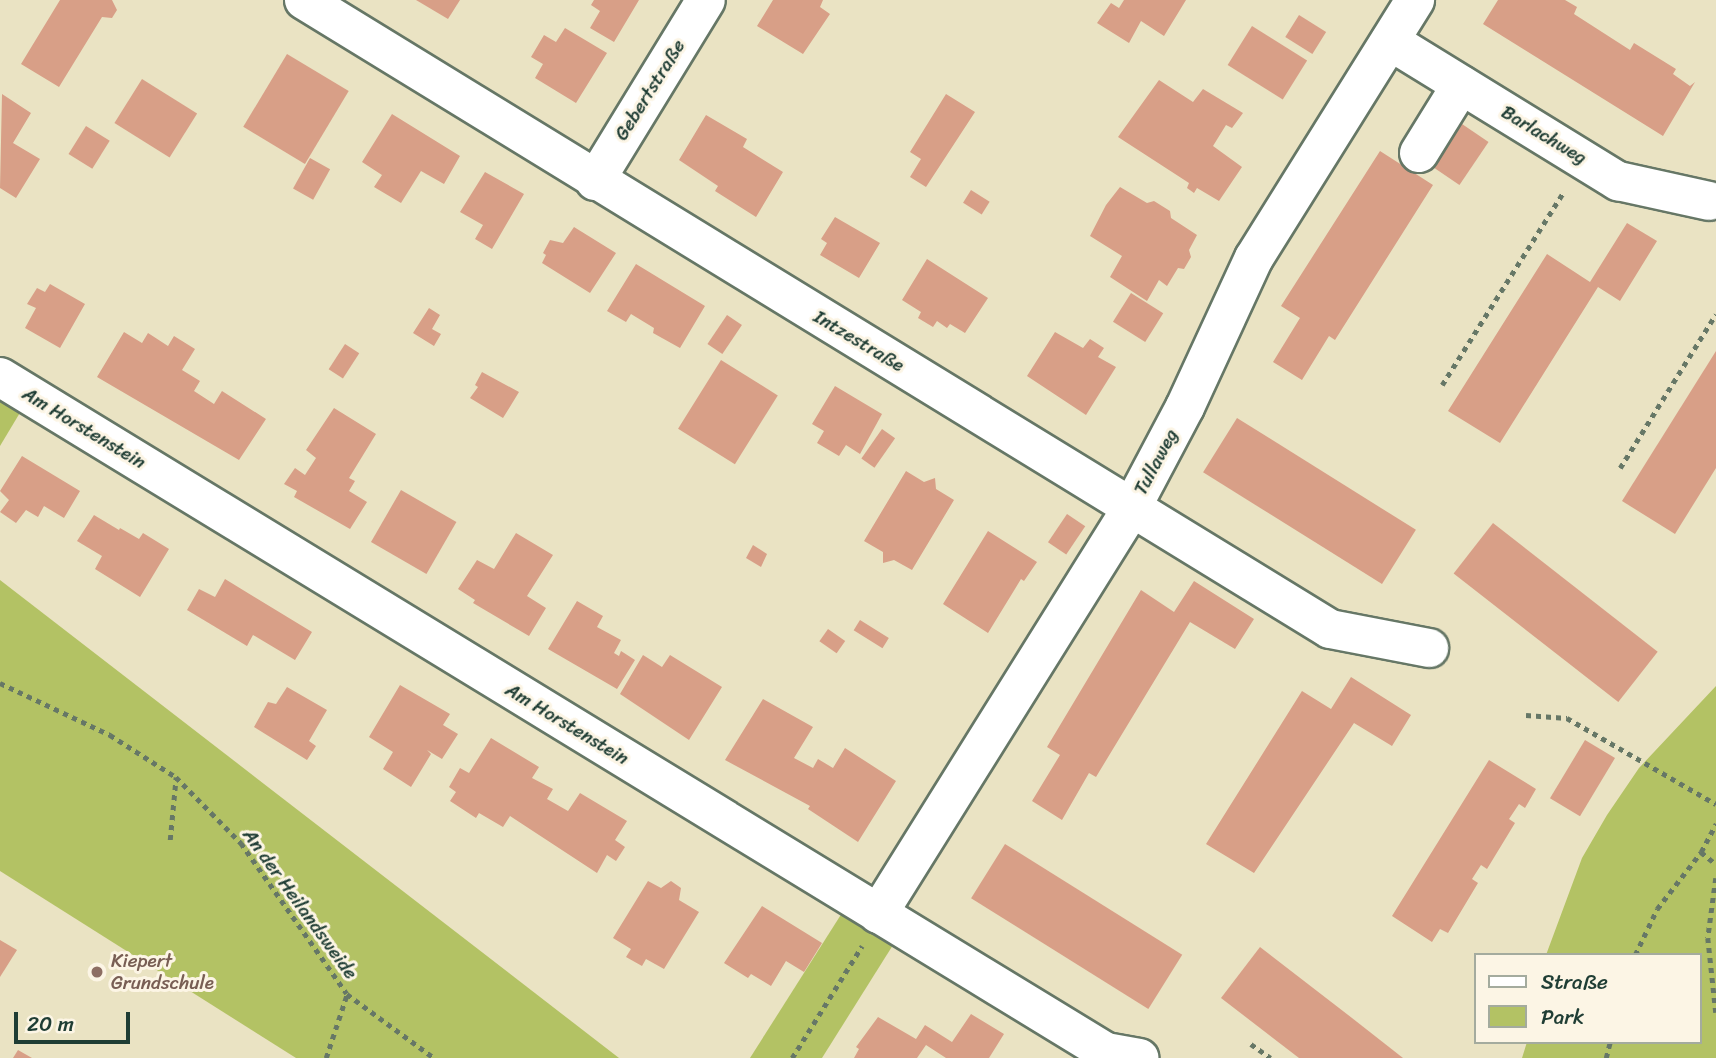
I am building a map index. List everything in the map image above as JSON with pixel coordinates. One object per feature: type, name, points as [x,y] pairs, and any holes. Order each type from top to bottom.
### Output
[{"type":"street","name":"Intzestraße","points":[[304,0],[595,181],[1330,629],[1429,648]]},
{"type":"street","name":"Gebertstraße","points":[[595,181],[706,0]]},
{"type":"street","name":"Tullaweg","points":[[878,914],[1132,507],[1185,407],[1254,258],[1415,0]]},
{"type":"street","name":"Barlachweg","points":[[1390,41],[1618,181],[1709,201]]},
{"type":"street","points":[[1419,153],[1461,85]]},
{"type":"street","name":"Am Horstenstein","points":[[0,377],[1106,1052],[1139,1058]]},
{"type":"path","points":[[1442,386],[1571,180]]},
{"type":"path","points":[[1620,468],[1716,314]]},
{"type":"path","name":"An der Heilandsweide","points":[[0,683],[110,735],[176,777],[241,843],[347,993],[434,1058]]},
{"type":"path","points":[[1527,715],[1567,718],[1716,804]]},
{"type":"path","points":[[170,840],[176,777]]},
{"type":"path","points":[[1636,953],[1657,909],[1700,852],[1716,824]]},
{"type":"path","points":[[1700,852],[1716,864]]},
{"type":"path","points":[[1716,878],[1708,938],[1716,1013]]},
{"type":"path","points":[[792,1058],[878,914]]},
{"type":"path","points":[[326,1058],[347,993]]},
{"type":"path","points":[[1251,1044],[1271,1058]]},
{"type":"green space","points":[[0,400],[21,411],[0,446]]},
{"type":"green space","points":[[0,580],[619,1058],[296,1058],[0,871]]},
{"type":"green space","points":[[1716,686],[1716,1058],[1522,1058],[1526,1044],[1702,1044],[1702,953],[1547,953],[1582,858],[1639,768]]},
{"type":"green space","points":[[842,913],[893,945],[822,1058],[750,1058]]},
{"type":"building","points":[[60,0],[112,0],[117,10],[112,18],[102,17],[59,87],[21,64]]},
{"type":"building","points":[[416,0],[460,0],[448,19]]},
{"type":"building","points":[[594,0],[639,0],[614,42],[590,28],[600,11],[591,5]]},
{"type":"building","points":[[773,0],[823,0],[820,7],[830,14],[803,54],[757,26]]},
{"type":"building","points":[[1124,0],[1186,0],[1164,36],[1141,21],[1129,43],[1097,23],[1111,3],[1119,8]]},
{"type":"building","points":[[1498,0],[1565,0],[1577,7],[1574,14],[1630,50],[1634,43],[1676,69],[1673,74],[1690,86],[1695,82],[1663,136],[1483,24]]},
{"type":"building","points":[[1299,15],[1326,32],[1312,54],[1285,37]]},
{"type":"building","points":[[1252,26],[1307,60],[1283,99],[1228,65]]},
{"type":"building","points":[[565,28],[607,53],[576,103],[535,78],[543,64],[531,57],[544,35],[556,42]]},
{"type":"building","points":[[287,54],[349,91],[305,164],[243,127]]},
{"type":"building","points":[[142,79],[197,113],[170,158],[114,123]]},
{"type":"building","points":[[1159,80],[1193,102],[1203,89],[1243,113],[1232,128],[1226,125],[1213,146],[1242,167],[1219,201],[1197,188],[1194,193],[1187,188],[1189,183],[1118,137]]},
{"type":"building","points":[[2,94],[31,113],[13,143],[40,159],[16,198],[0,188]]},
{"type":"building","points":[[946,94],[975,112],[926,187],[910,177],[921,159],[910,152]]},
{"type":"building","points":[[392,114],[460,156],[444,184],[421,171],[401,203],[374,187],[382,175],[362,162]]},
{"type":"building","points":[[706,115],[747,139],[743,147],[783,172],[756,217],[715,191],[718,186],[679,160]]},
{"type":"building","points":[[1462,124],[1489,142],[1459,185],[1433,167]]},
{"type":"building","points":[[86,126],[110,141],[92,169],[69,154]]},
{"type":"building","points":[[1380,151],[1433,185],[1335,340],[1329,336],[1302,380],[1273,362],[1300,318],[1281,306]]},
{"type":"building","points":[[310,158],[330,169],[313,200],[293,189]]},
{"type":"building","points":[[485,172],[524,194],[492,249],[475,239],[483,225],[460,212]]},
{"type":"building","points":[[1120,187],[1147,203],[1154,201],[1170,211],[1171,218],[1197,235],[1189,250],[1191,257],[1184,269],[1178,268],[1167,286],[1159,280],[1147,301],[1110,277],[1122,256],[1090,236],[1106,205]]},
{"type":"building","points":[[971,190],[990,202],[982,214],[963,203]]},
{"type":"building","points":[[835,217],[880,243],[859,278],[820,255],[827,243],[821,239]]},
{"type":"building","points":[[1627,223],[1657,241],[1620,301],[1598,287],[1500,443],[1448,411],[1547,254],[1590,282]]},
{"type":"building","points":[[574,227],[616,253],[590,293],[542,263],[546,255],[543,253],[550,240],[563,243]]},
{"type":"building","points":[[927,259],[988,298],[965,333],[950,324],[947,328],[937,321],[933,327],[918,318],[921,312],[902,300]]},
{"type":"building","points":[[636,264],[705,306],[680,348],[653,333],[654,328],[631,314],[626,322],[607,311]]},
{"type":"building","points":[[50,284],[85,304],[60,348],[25,328],[36,308],[27,304],[37,288],[45,292]]},
{"type":"building","points":[[1131,293],[1163,313],[1145,342],[1113,322]]},
{"type":"building","points":[[429,308],[440,315],[432,329],[441,334],[434,346],[413,333]]},
{"type":"building","points":[[727,315],[742,325],[722,354],[707,344]]},
{"type":"building","points":[[124,332],[142,343],[148,333],[168,346],[174,336],[195,349],[182,370],[200,381],[194,391],[214,404],[222,391],[266,419],[239,460],[97,377]]},
{"type":"building","points":[[1055,332],[1083,348],[1090,339],[1104,348],[1098,357],[1116,367],[1086,415],[1027,376]]},
{"type":"building","points":[[345,344],[359,353],[343,378],[329,369]]},
{"type":"building","points":[[1716,351],[1716,468],[1675,534],[1622,501]]},
{"type":"building","points":[[721,360],[778,396],[735,464],[678,429]]},
{"type":"building","points":[[482,372],[519,392],[503,418],[470,398],[478,387],[475,385]]},
{"type":"building","points":[[835,386],[882,414],[860,454],[846,445],[839,456],[817,443],[824,431],[812,424]]},
{"type":"building","points":[[334,408],[376,434],[349,478],[355,481],[349,491],[367,502],[350,529],[294,497],[297,491],[284,484],[295,468],[305,475],[316,458],[306,450]]},
{"type":"building","points":[[1237,418],[1416,530],[1382,584],[1203,472]]},
{"type":"building","points":[[882,429],[895,438],[874,468],[861,458]]},
{"type":"building","points":[[22,456],[80,491],[64,518],[44,506],[38,517],[26,510],[16,523],[0,512],[9,500],[0,491]]},
{"type":"building","points":[[906,471],[924,482],[935,478],[936,489],[954,500],[912,570],[894,560],[883,563],[883,552],[864,541]]},
{"type":"building","points":[[401,490],[456,522],[426,574],[371,542]]},
{"type":"building","points":[[1067,514],[1085,526],[1066,554],[1048,542]]},
{"type":"building","points":[[94,515],[139,539],[143,533],[169,549],[140,597],[95,569],[102,556],[77,541]]},
{"type":"building","points":[[1493,523],[1658,652],[1618,702],[1454,573]]},
{"type":"building","points":[[988,531],[1037,562],[1024,581],[1021,579],[988,633],[943,604]]},
{"type":"building","points":[[516,533],[553,555],[527,596],[546,608],[529,636],[473,603],[475,600],[458,589],[477,560],[494,569]]},
{"type":"building","points":[[753,545],[767,554],[761,567],[746,558]]},
{"type":"building","points":[[225,579],[312,632],[295,660],[253,635],[247,646],[187,610],[199,589],[215,597]]},
{"type":"building","points":[[1194,581],[1254,619],[1235,649],[1190,622],[1096,777],[1089,773],[1062,820],[1032,801],[1060,755],[1047,747],[1141,590],[1174,612]]},
{"type":"building","points":[[577,601],[603,616],[597,627],[621,640],[614,653],[619,656],[621,651],[635,660],[617,689],[548,649]]},
{"type":"building","points":[[860,620],[889,638],[882,648],[854,630]]},
{"type":"building","points":[[828,629],[845,641],[837,653],[819,641]]},
{"type":"building","points":[[643,655],[662,667],[670,655],[722,687],[689,740],[620,694]]},
{"type":"building","points":[[1351,677],[1411,715],[1392,746],[1354,723],[1254,873],[1206,844],[1302,691],[1331,709]]},
{"type":"building","points":[[400,685],[450,714],[443,725],[458,734],[442,759],[427,750],[431,754],[411,787],[383,769],[393,752],[369,737]]},
{"type":"building","points":[[287,687],[327,710],[309,741],[316,746],[307,760],[254,727],[268,702],[276,704]]},
{"type":"building","points":[[763,699],[813,727],[794,758],[813,768],[818,759],[833,768],[845,748],[896,781],[858,842],[808,809],[810,806],[725,760]]},
{"type":"building","points":[[491,738],[539,767],[532,778],[553,789],[547,799],[568,811],[580,793],[627,821],[615,840],[625,847],[616,861],[607,855],[597,873],[510,816],[503,827],[479,813],[476,818],[450,801],[456,792],[449,787],[460,768],[469,773]]},
{"type":"building","points":[[1585,740],[1615,758],[1580,816],[1550,798]]},
{"type":"building","points":[[1489,760],[1536,789],[1525,808],[1519,804],[1509,819],[1515,823],[1487,869],[1481,865],[1472,879],[1478,883],[1448,933],[1440,929],[1432,942],[1392,916]]},
{"type":"building","points":[[1005,844],[1182,955],[1148,1009],[971,898]]},
{"type":"building","points":[[648,881],[661,888],[671,881],[681,888],[679,900],[699,912],[664,969],[646,959],[642,966],[626,957],[631,949],[613,938]]},
{"type":"building","points":[[762,906],[822,943],[804,972],[786,961],[771,986],[751,974],[748,978],[724,963]]},
{"type":"building","points":[[0,940],[17,950],[0,977]]},
{"type":"building","points":[[1260,947],[1403,1058],[1299,1058],[1221,998]]},
{"type":"building","points":[[971,1014],[1004,1034],[989,1058],[946,1058],[926,1045],[917,1058],[854,1058],[859,1049],[856,1047],[878,1017],[916,1039],[925,1025],[952,1042]]},
{"type":"building","points":[[18,1050],[32,1058],[13,1058]]},
{"type":"place","name":"Kiepert Grundschule","points":[[97,972]]}]
